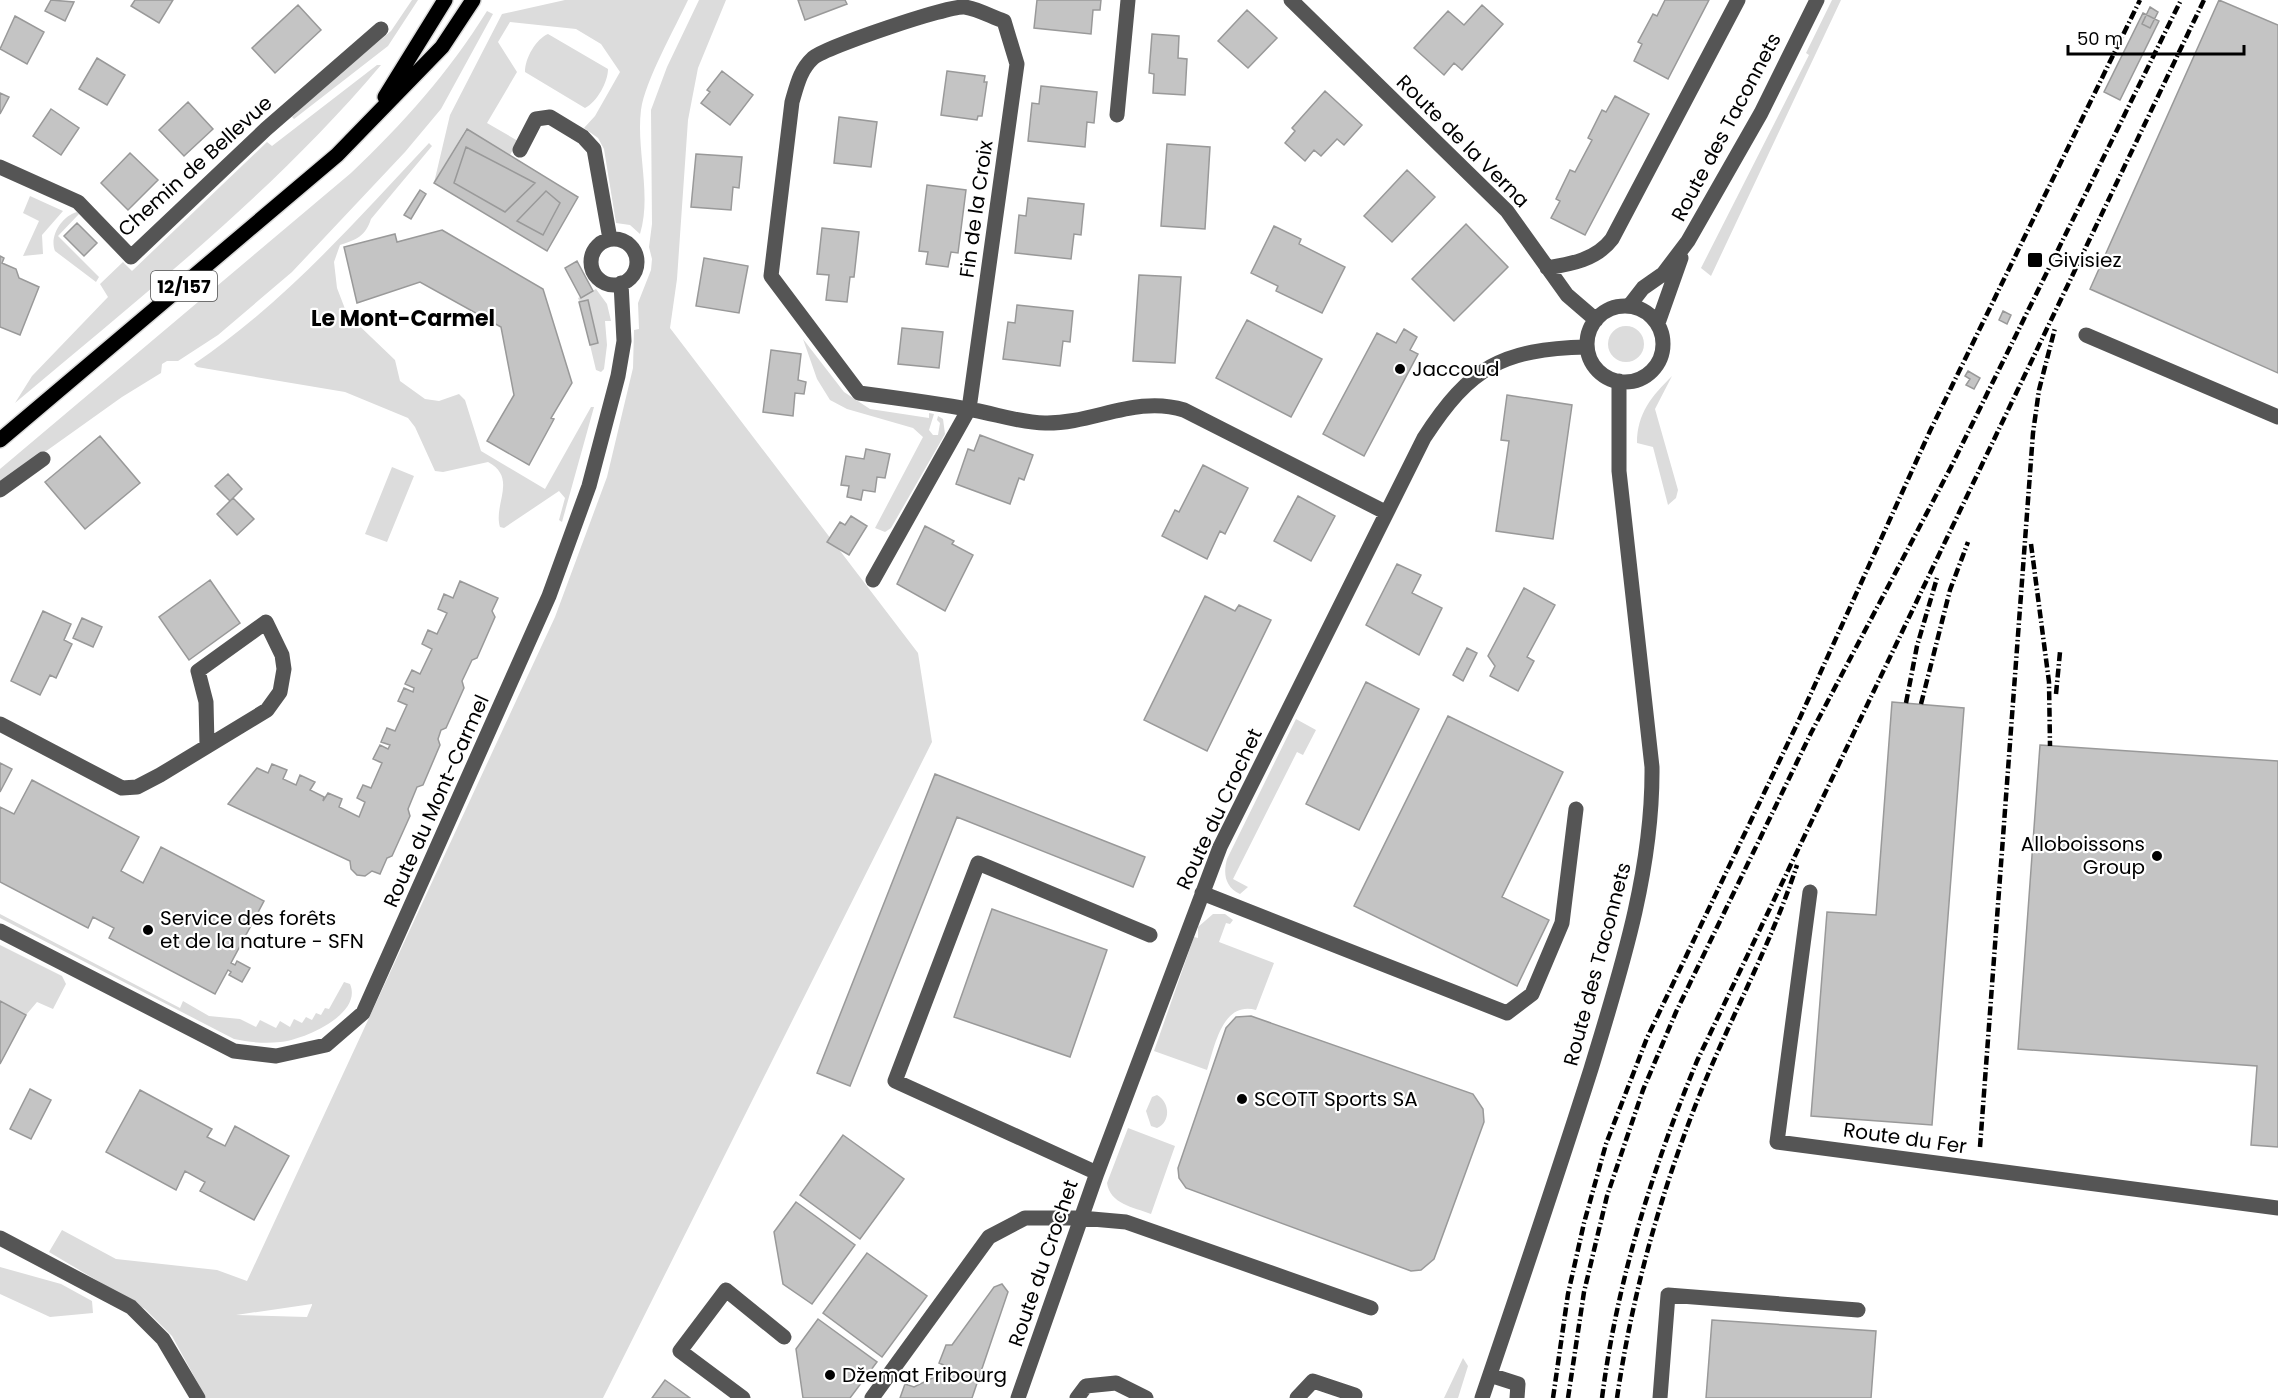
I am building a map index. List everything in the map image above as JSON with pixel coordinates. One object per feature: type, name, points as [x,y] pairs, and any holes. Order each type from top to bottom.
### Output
[{"type":"main road","name":"12/157","points":[[364,128],[445,0]]},
{"type":"main road","name":"12/157","points":[[0,440],[337,155],[442,47],[473,0]]},
{"type":"street","points":[[1116,115],[1128,0]]},
{"type":"street","name":"Route de la Verna","points":[[1291,0],[1507,212],[1567,295],[1596,320]]},
{"type":"street","points":[[1547,268],[1571,264],[1595,255],[1612,239],[1738,0]]},
{"type":"street","name":"Route des Taconnets","points":[[1629,306],[1643,288],[1663,274],[1688,241],[1761,113],[1817,0]]},
{"type":"street","name":"Fin de la Croix","points":[[873,580],[969,410],[1017,64],[1004,21],[964,7],[902,23],[829,48],[814,57],[800,75],[792,102],[771,276],[859,393],[969,410]]},
{"type":"street","name":"Chemin de Bellevue","points":[[0,167],[78,202],[131,257],[266,129],[381,29]]},
{"type":"street","points":[[520,150],[536,119],[550,117],[584,137],[594,149],[610,239]]},
{"type":"street","points":[[610,239],[622,240],[635,253],[636,267],[633,274],[621,283],[614,285],[600,280],[592,268],[591,260],[597,246],[610,239]]},
{"type":"street","name":"Route des Taconnets","points":[[1658,323],[1688,241]]},
{"type":"street","name":"Route du Mont-Carmel","points":[[0,932],[234,1051],[276,1056],[326,1045],[363,1013],[549,596],[579,515],[618,376],[624,341],[621,283]]},
{"type":"street","points":[[1629,306],[1651,315],[1658,323],[1663,341],[1656,364],[1637,379],[1619,381],[1611,379],[1595,368],[1587,347],[1587,337],[1596,320],[1605,312],[1629,306]]},
{"type":"street","points":[[2086,334],[2278,417]]},
{"type":"street","name":"Route du Crochet","points":[[1018,1398],[1097,1173],[1220,847],[1385,512],[1424,438],[1446,404],[1466,383],[1498,363],[1529,350],[1587,347]]},
{"type":"street","name":"Route des Taconnets","points":[[1482,1398],[1614,994],[1639,896],[1647,852],[1652,809],[1652,767],[1619,471],[1619,381]]},
{"type":"street","points":[[969,410],[1041,423],[1062,423],[1140,405],[1165,404],[1184,411],[1385,512]]},
{"type":"street","points":[[0,490],[43,459]]},
{"type":"street","points":[[0,724],[122,788],[137,787],[267,710],[280,692],[283,679],[282,655],[266,622],[198,671],[206,702],[207,745]]},
{"type":"street","points":[[1202,893],[1507,1013],[1532,994],[1562,922],[1576,809]]},
{"type":"street","points":[[1097,1173],[895,1081],[978,863],[1150,935]]},
{"type":"street","name":"Route du Fer","points":[[1810,892],[1777,1142],[2278,1208]]},
{"type":"street","points":[[872,1398],[989,1237],[1025,1218],[1081,1218],[1126,1222],[1371,1308]]},
{"type":"street","points":[[0,1238],[131,1307],[163,1339],[198,1398]]},
{"type":"street","points":[[743,1398],[680,1351],[726,1290],[784,1337]]},
{"type":"street","points":[[1660,1398],[1668,1295],[1858,1310]]},
{"type":"street","points":[[1490,1375],[1518,1384],[1517,1398]]},
{"type":"street","points":[[1297,1398],[1313,1381],[1355,1395],[1354,1398]]},
{"type":"street","points":[[1077,1398],[1086,1386],[1116,1383],[1146,1398]]},
{"type":"shaded area","points":[[412,0],[418,0],[388,46],[294,119],[292,117],[321,89],[391,31]]},
{"type":"shaded area","points":[[565,0],[688,0],[654,70],[641,110],[640,141],[645,203],[640,234],[630,225],[616,223],[604,149],[598,138],[584,128],[595,116],[620,72],[601,44],[576,29],[510,22],[498,42],[517,72],[487,123],[518,141],[510,155],[466,129],[434,183],[450,115],[502,14]]},
{"type":"shaded area","points":[[699,0],[726,0],[698,68],[688,120],[677,279],[670,328],[918,653],[932,742],[603,1398],[206,1398],[172,1336],[145,1309],[49,1252],[62,1230],[116,1259],[217,1270],[247,1281],[555,617],[607,477],[633,368],[634,330],[639,329],[638,303],[651,270],[652,259],[649,247],[652,224],[651,110],[667,67]],"holes":[[[312,1304],[307,1317],[236,1315]]]},
{"type":"shaded area","points":[[1832,0],[1841,0],[1711,276],[1701,268],[1809,55],[1806,53]]},
{"type":"shaded area","points":[[487,11],[493,14],[441,109],[405,152],[292,272],[218,335],[178,361],[167,361],[162,364],[161,373],[122,397],[0,484],[0,469],[351,173],[407,116],[441,76]]},
{"type":"shaded area","points":[[548,34],[608,69],[601,91],[585,108],[525,72],[532,50],[539,40]]},
{"type":"shaded area","points":[[377,65],[381,65],[340,112],[251,200],[206,242],[15,403],[32,376],[108,297],[100,284],[123,262],[132,271],[267,142],[272,146]]},
{"type":"shaded area","points":[[429,143],[432,146],[371,219],[363,234],[340,245],[334,262],[337,288],[347,314],[395,360],[400,381],[425,399],[439,401],[459,394],[465,400],[481,451],[545,489],[591,407],[594,407],[562,522],[559,520],[565,498],[559,491],[504,528],[500,527],[499,509],[503,484],[502,476],[497,468],[488,462],[443,472],[435,471],[415,427],[408,418],[345,392],[197,367],[194,364],[258,315],[318,260]]},
{"type":"shaded area","points":[[30,196],[63,211],[42,235],[43,254],[23,256],[39,221],[23,213]]},
{"type":"shaded area","points":[[77,212],[79,214],[58,236],[99,277],[96,282],[55,251],[54,239],[58,227],[66,218]]},
{"type":"shaded area","points":[[596,289],[607,304],[611,321],[605,321],[607,345],[604,369],[601,372],[596,370],[590,345],[598,343],[578,298]]},
{"type":"shaded area","points":[[1626,326],[1639,331],[1644,344],[1639,357],[1626,362],[1613,357],[1608,344],[1613,331]]},
{"type":"shaded area","points":[[803,339],[844,392],[870,409],[929,418],[929,413],[934,414],[929,430],[933,435],[938,435],[940,423],[937,420],[938,416],[943,419],[945,434],[891,528],[885,532],[875,528],[923,437],[913,428],[847,409],[830,400],[817,379]]},
{"type":"shaded area","points":[[1672,376],[1655,409],[1678,490],[1676,498],[1668,505],[1653,447],[1637,443],[1640,423],[1647,406]]},
{"type":"shaded area","points":[[392,467],[414,476],[387,542],[365,534]]},
{"type":"shaded area","points":[[1296,719],[1316,730],[1303,755],[1297,752],[1233,879],[1248,887],[1240,894],[1231,888],[1226,880],[1227,859]]},
{"type":"shaded area","points":[[0,914],[180,1008],[183,1001],[209,1016],[240,1019],[256,1027],[260,1020],[276,1028],[280,1021],[290,1027],[294,1019],[302,1023],[306,1017],[312,1020],[316,1013],[321,1015],[325,1008],[329,1009],[344,982],[350,984],[352,995],[340,1015],[329,1024],[303,1036],[274,1043],[234,1039],[0,918]]},
{"type":"shaded area","points":[[1213,914],[1225,914],[1233,920],[1230,924],[1226,923],[1219,942],[1274,963],[1256,1010],[1244,1009],[1235,1012],[1228,1019],[1217,1038],[1207,1070],[1154,1051],[1194,937],[1198,938],[1198,927]]},
{"type":"shaded area","points":[[0,945],[62,976],[66,984],[53,1009],[37,1002],[26,1015],[0,1001]]},
{"type":"shaded area","points":[[1157,1095],[1164,1102],[1167,1117],[1157,1128],[1151,1126],[1146,1111],[1152,1097]]},
{"type":"shaded area","points":[[1128,1128],[1175,1146],[1151,1214],[1117,1200],[1109,1190],[1107,1183]]},
{"type":"shaded area","points":[[0,1267],[61,1284],[92,1301],[93,1313],[50,1317],[0,1294]]},
{"type":"shaded area","points":[[1463,1358],[1468,1366],[1458,1398],[1444,1398]]},
{"type":"building","points":[[51,0],[74,2],[65,21],[45,11]]},
{"type":"building","points":[[135,0],[173,0],[159,23],[131,6]]},
{"type":"building","points":[[798,0],[845,0],[847,4],[805,20]]},
{"type":"building","points":[[1037,0],[1101,0],[1100,10],[1093,10],[1091,34],[1034,28]]},
{"type":"building","points":[[1665,0],[1709,0],[1668,79],[1634,61],[1642,44],[1638,42],[1653,14],[1657,16]]},
{"type":"building","points":[[2219,0],[2278,25],[2278,373],[2090,289]]},
{"type":"building","points":[[298,5],[321,30],[275,73],[252,48]]},
{"type":"building","points":[[1482,5],[1503,24],[1462,70],[1454,63],[1444,75],[1414,48],[1448,11],[1464,25]]},
{"type":"building","points":[[2150,7],[2158,12],[2150,28],[2142,24]]},
{"type":"building","points":[[1247,10],[1277,38],[1248,68],[1218,41]]},
{"type":"building","points":[[2143,13],[2159,21],[2120,100],[2104,92]]},
{"type":"building","points":[[15,16],[44,32],[27,64],[0,49]]},
{"type":"building","points":[[1152,34],[1179,36],[1178,58],[1187,59],[1185,95],[1153,93],[1154,74],[1149,73]]},
{"type":"building","points":[[97,58],[125,75],[107,105],[79,89]]},
{"type":"building","points":[[722,71],[753,95],[730,125],[701,103],[710,92],[707,90]]},
{"type":"building","points":[[947,71],[985,76],[984,82],[987,82],[982,116],[978,116],[977,120],[941,115]]},
{"type":"building","points":[[1041,86],[1097,92],[1094,123],[1087,122],[1085,147],[1028,141],[1032,103],[1039,104]]},
{"type":"building","points":[[1325,91],[1362,125],[1344,145],[1337,139],[1321,156],[1314,150],[1305,161],[1285,143],[1295,131],[1292,128]]},
{"type":"building","points":[[0,93],[9,97],[0,114]]},
{"type":"building","points":[[1615,96],[1649,114],[1585,235],[1551,218],[1560,201],[1556,199],[1570,170],[1575,172],[1592,140],[1588,138],[1602,110],[1606,112]]},
{"type":"building","points":[[188,102],[213,129],[184,156],[159,130]]},
{"type":"building","points":[[51,109],[79,128],[61,155],[33,136]]},
{"type":"building","points":[[839,117],[877,122],[871,167],[834,163]]},
{"type":"building","points":[[467,129],[578,197],[547,251],[434,183]]},
{"type":"building","points":[[1167,144],[1210,147],[1205,229],[1161,226]]},
{"type":"building","points":[[466,147],[535,183],[505,212],[454,183]]},
{"type":"building","points":[[130,153],[158,180],[128,210],[101,183]]},
{"type":"building","points":[[696,154],[742,157],[739,188],[733,187],[731,210],[691,207]]},
{"type":"building","points":[[1407,170],[1435,197],[1392,242],[1364,216]]},
{"type":"building","points":[[927,185],[966,190],[958,253],[951,252],[948,267],[926,264],[928,252],[919,251]]},
{"type":"building","points":[[420,190],[426,194],[411,219],[404,215]]},
{"type":"building","points":[[546,191],[560,203],[543,235],[517,221]]},
{"type":"building","points":[[1028,198],[1084,204],[1081,235],[1074,234],[1071,259],[1015,253],[1019,215],[1026,216]]},
{"type":"building","points":[[77,223],[97,243],[84,256],[64,236]]},
{"type":"building","points":[[1466,224],[1508,267],[1454,321],[1412,279]]},
{"type":"building","points":[[1274,226],[1301,239],[1299,244],[1345,267],[1322,313],[1276,291],[1278,286],[1251,273]]},
{"type":"building","points":[[822,228],[859,232],[854,277],[850,277],[847,302],[826,300],[829,275],[817,274]]},
{"type":"building","points":[[442,230],[543,289],[572,383],[551,418],[554,419],[529,465],[487,441],[514,395],[501,327],[420,282],[357,303],[344,247],[395,234],[397,242]]},
{"type":"building","points":[[0,256],[4,258],[2,263],[16,269],[19,278],[39,287],[20,335],[0,327]]},
{"type":"building","points":[[704,258],[748,266],[739,313],[696,306]]},
{"type":"building","points":[[577,261],[593,291],[581,298],[565,268]]},
{"type":"building","points":[[1139,275],[1181,277],[1175,363],[1133,361]]},
{"type":"building","points":[[588,300],[598,343],[590,345],[579,302]]},
{"type":"building","points":[[1017,305],[1073,311],[1070,342],[1063,341],[1060,366],[1003,359],[1008,322],[1015,323]]},
{"type":"building","points":[[2003,311],[2011,315],[2007,324],[1999,320]]},
{"type":"building","points":[[1247,320],[1322,359],[1291,417],[1216,378]]},
{"type":"building","points":[[902,328],[943,332],[939,368],[898,364]]},
{"type":"building","points":[[1404,329],[1417,337],[1410,350],[1418,354],[1364,456],[1323,434],[1377,333],[1396,343]]},
{"type":"building","points":[[771,350],[801,354],[798,380],[806,382],[804,394],[795,393],[793,416],[763,412]]},
{"type":"building","points":[[1968,371],[1980,378],[1974,389],[1966,385],[1970,379],[1965,376]]},
{"type":"building","points":[[1507,395],[1572,405],[1553,539],[1496,531],[1509,441],[1501,440]]},
{"type":"building","points":[[980,435],[1033,455],[1024,480],[1019,478],[1010,504],[956,484],[968,449],[974,451]]},
{"type":"building","points":[[100,436],[140,483],[85,529],[45,482]]},
{"type":"building","points":[[866,449],[890,454],[885,478],[877,477],[875,492],[863,490],[861,500],[847,497],[849,486],[841,485],[846,456],[864,459]]},
{"type":"building","points":[[1203,465],[1248,488],[1225,534],[1220,531],[1207,559],[1162,536],[1175,510],[1179,512]]},
{"type":"building","points":[[228,474],[242,489],[230,501],[215,486]]},
{"type":"building","points":[[1298,496],[1335,516],[1311,561],[1274,541]]},
{"type":"building","points":[[233,498],[254,519],[237,535],[217,514]]},
{"type":"building","points":[[851,516],[867,526],[849,555],[827,542],[840,522],[845,525]]},
{"type":"building","points":[[925,526],[954,541],[952,544],[973,555],[945,611],[897,584]]},
{"type":"building","points":[[1397,564],[1421,575],[1412,593],[1442,608],[1419,655],[1366,625]]},
{"type":"building","points":[[210,580],[240,623],[189,660],[159,617]]},
{"type":"building","points":[[460,581],[498,598],[492,611],[495,617],[477,658],[472,660],[462,681],[464,688],[446,728],[441,730],[438,739],[440,745],[423,785],[417,787],[408,809],[410,816],[392,856],[387,858],[380,874],[372,871],[365,876],[357,875],[351,869],[350,861],[228,804],[257,768],[268,773],[272,764],[287,770],[283,779],[296,785],[300,775],[315,782],[310,790],[324,797],[323,801],[328,793],[342,799],[339,807],[359,817],[365,802],[357,798],[363,785],[371,788],[382,763],[373,759],[380,745],[388,749],[390,745],[381,742],[387,728],[395,731],[407,705],[398,701],[404,688],[413,692],[414,688],[405,684],[412,670],[420,674],[432,649],[422,644],[428,630],[437,634],[447,613],[438,609],[444,594],[453,598]]},
{"type":"building","points":[[1524,588],[1555,605],[1527,657],[1534,661],[1518,691],[1490,676],[1495,666],[1488,656]]},
{"type":"building","points":[[1205,596],[1235,611],[1239,605],[1271,620],[1207,751],[1144,720]]},
{"type":"building","points":[[43,611],[71,624],[64,640],[72,644],[56,678],[50,675],[40,695],[11,681]]},
{"type":"building","points":[[82,618],[102,627],[93,647],[73,638]]},
{"type":"building","points":[[1467,648],[1477,653],[1463,681],[1453,675]]},
{"type":"building","points":[[1366,682],[1419,709],[1359,830],[1306,804]]},
{"type":"building","points":[[1892,702],[1964,708],[1932,1125],[1811,1116],[1827,912],[1876,915]]},
{"type":"building","points":[[1448,716],[1563,772],[1502,897],[1549,920],[1517,986],[1354,906]]},
{"type":"building","points":[[2040,745],[2278,761],[2278,1147],[2251,1145],[2257,1066],[2018,1049]]},
{"type":"building","points":[[0,763],[12,769],[0,792]]},
{"type":"building","points":[[935,774],[1145,857],[1133,887],[957,817],[850,1086],[817,1073]]},
{"type":"building","points":[[32,780],[139,837],[121,871],[143,883],[161,847],[264,901],[231,963],[235,965],[237,961],[250,968],[242,982],[229,975],[231,972],[228,970],[215,994],[109,938],[114,928],[93,917],[88,928],[0,882],[0,807],[14,814]]},
{"type":"building","points":[[992,909],[1107,950],[1070,1057],[954,1017]]},
{"type":"building","points":[[0,1001],[26,1015],[0,1064]]},
{"type":"building","points":[[1251,1016],[1473,1094],[1483,1109],[1484,1122],[1434,1259],[1421,1270],[1411,1271],[1186,1188],[1179,1178],[1178,1168],[1226,1028],[1236,1017]]},
{"type":"building","points":[[30,1089],[51,1100],[31,1139],[10,1129]]},
{"type":"building","points":[[140,1090],[212,1129],[207,1137],[225,1146],[235,1126],[289,1156],[254,1220],[200,1191],[205,1182],[185,1171],[176,1190],[106,1152]]},
{"type":"building","points":[[843,1135],[904,1179],[860,1239],[800,1195]]},
{"type":"building","points":[[796,1202],[855,1245],[812,1304],[783,1284],[774,1232]]},
{"type":"building","points":[[867,1253],[927,1296],[882,1357],[823,1313]]},
{"type":"building","points":[[1002,1284],[1008,1292],[972,1398],[900,1398],[905,1384],[914,1387],[943,1373],[946,1366],[939,1363],[946,1345],[952,1345],[994,1287]]},
{"type":"building","points":[[818,1319],[877,1362],[850,1398],[803,1398],[796,1349]]},
{"type":"building","points":[[1712,1320],[1876,1331],[1871,1398],[1706,1398]]},
{"type":"building","points":[[665,1380],[690,1398],[652,1398]]},
{"type":"railway","points":[[1553,1398],[1568,1294],[1584,1223],[1606,1144],[1647,1038],[1798,722],[1930,431],[2140,0]]},
{"type":"railway","points":[[1568,1398],[1584,1292],[1607,1196],[1643,1090],[1676,1012],[1811,733],[1951,467],[2181,0]]},
{"type":"railway","points":[[1602,1398],[1617,1311],[1638,1226],[1665,1143],[1697,1061],[2204,0]]},
{"type":"railway","points":[[1980,1147],[2033,433],[2039,390],[2055,328]]},
{"type":"railway","points":[[1921,704],[1950,590],[1968,542]]},
{"type":"railway","points":[[2031,544],[2049,682],[2050,746]]},
{"type":"railway","points":[[1906,703],[1917,646],[1937,578]]},
{"type":"railway","points":[[2056,694],[2060,652]]},
{"type":"railway","points":[[1617,1398],[1641,1276],[1677,1156],[1706,1079],[1766,946],[1797,865]]},
{"type":"place","name":"Givisiez","points":[[2035,260]]},
{"type":"place","name":"Jaccoud","points":[[1400,369]]},
{"type":"place","name":"Alloboissons Group","points":[[2157,856]]},
{"type":"place","name":"Service des forêts et de la nature - SFN","points":[[148,930]]},
{"type":"place","name":"SCOTT Sports SA","points":[[1242,1099]]},
{"type":"place","name":"Džemat Fribourg","points":[[830,1375]]},
{"type":"district","name":"Le Mont-Carmel","points":[[403,318]]}]
